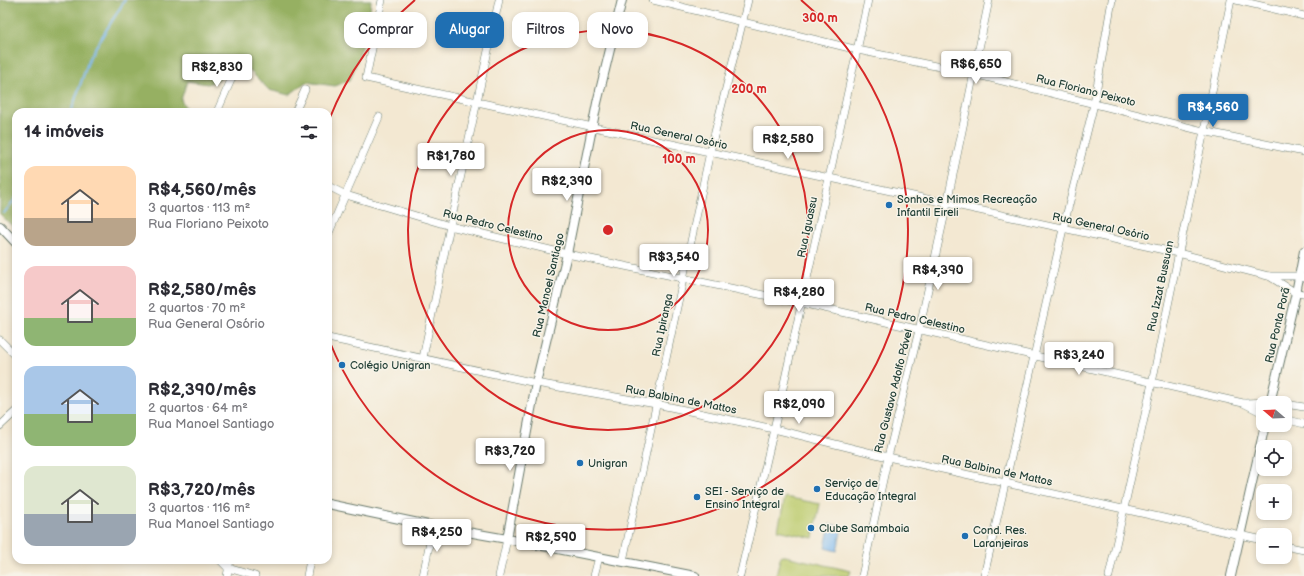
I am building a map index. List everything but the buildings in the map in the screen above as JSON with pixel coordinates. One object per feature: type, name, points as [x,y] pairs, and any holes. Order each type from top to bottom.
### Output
[{"type":"street","name":"Rua General Osório","points":[[382,0],[366,78],[1178,254],[1268,276],[1302,277]]},
{"type":"street","points":[[423,358],[499,0]]},
{"type":"street","name":"Rua Manoel Santiago","points":[[499,576],[536,383],[567,254],[597,103],[622,0]]},
{"type":"street","name":"Rua Floriano Peixoto","points":[[653,0],[858,50],[974,74],[1203,131],[1304,152]]},
{"type":"street","name":"Rua Ipiranga","points":[[623,561],[710,152],[748,0]]},
{"type":"street","name":"Rua Iguassu","points":[[740,576],[830,178],[868,0]]},
{"type":"street","name":"Rua Gustavo Adolfo Pável","points":[[862,576],[947,204],[989,0]]},
{"type":"street","points":[[984,576],[1063,229],[1094,104],[1112,0]]},
{"type":"street","name":"Rua Izzat Bussuan","points":[[1109,576],[1152,383],[1231,0]]},
{"type":"street","points":[[1236,0],[1304,16]]},
{"type":"street","points":[[220,108],[235,72]]},
{"type":"street","points":[[297,108],[305,90]]},
{"type":"street","points":[[332,226],[379,118]]},
{"type":"street","name":"Rua Pedro Celestino","points":[[332,188],[346,195],[450,226],[567,254],[802,303],[1243,403],[1256,403]]},
{"type":"street","points":[[0,226],[12,239]]},
{"type":"street","name":"Rua Ponta Porã","points":[[1275,396],[1300,293],[1304,251]]},
{"type":"street","name":"Rua General Osório","points":[[1268,276],[1300,293]]},
{"type":"street","name":"Rua Balbina de Mattos","points":[[332,339],[536,383],[656,404],[774,429],[888,458],[1256,538]]},
{"type":"street","points":[[0,340],[12,352]]},
{"type":"street","name":"Rua Pedro Celestino","points":[[1243,403],[1256,410]]},
{"type":"street","points":[[1292,405],[1304,407]]},
{"type":"street","points":[[0,426],[12,415]]},
{"type":"street","points":[[1292,421],[1304,424]]},
{"type":"street","points":[[1231,576],[1263,432]]},
{"type":"street","points":[[332,505],[433,526],[623,561],[695,576]]},
{"type":"street","points":[[423,576],[433,526]]},
{"type":"street","points":[[1292,547],[1304,550]]},
{"type":"street","points":[[594,576],[599,557]]},
{"type":"street","points":[[224,564],[228,568],[255,576]]},
{"type":"street","points":[[227,576],[229,564]]},
{"type":"street","points":[[307,576],[309,564]]},
{"type":"green space","points":[[0,0],[371,0],[370,12],[344,12],[344,48],[362,48],[350,80],[335,86],[306,82],[289,95],[269,90],[250,71],[229,61],[221,78],[208,84],[187,81],[181,100],[186,108],[12,108],[12,226],[0,214]]},
{"type":"green space","points":[[785,497],[820,504],[813,538],[778,530]]},
{"type":"green space","points":[[781,555],[851,571],[849,576],[776,576]]},
{"type":"water","points":[[830,524],[842,527],[837,551],[825,548]]},
{"type":"waterway","points":[[72,108],[90,56],[125,0]]},
{"type":"waterway","points":[[4,213],[12,203]]},
{"type":"place","name":"Sonhos e Mimos Recreação Infantil Eireli","points":[[889,205]]},
{"type":"place","name":"Colégio Unigran","points":[[342,365]]},
{"type":"place","name":"Unigran","points":[[580,463]]},
{"type":"place","name":"Serviço de Educação Integral","points":[[817,489]]},
{"type":"place","name":"SEI - Serviço de Ensino Integral","points":[[697,497]]},
{"type":"place","name":"Clube Samambaia","points":[[811,528]]},
{"type":"place","name":"Cond. Res. Laranjeiras","points":[[965,536]]}]
